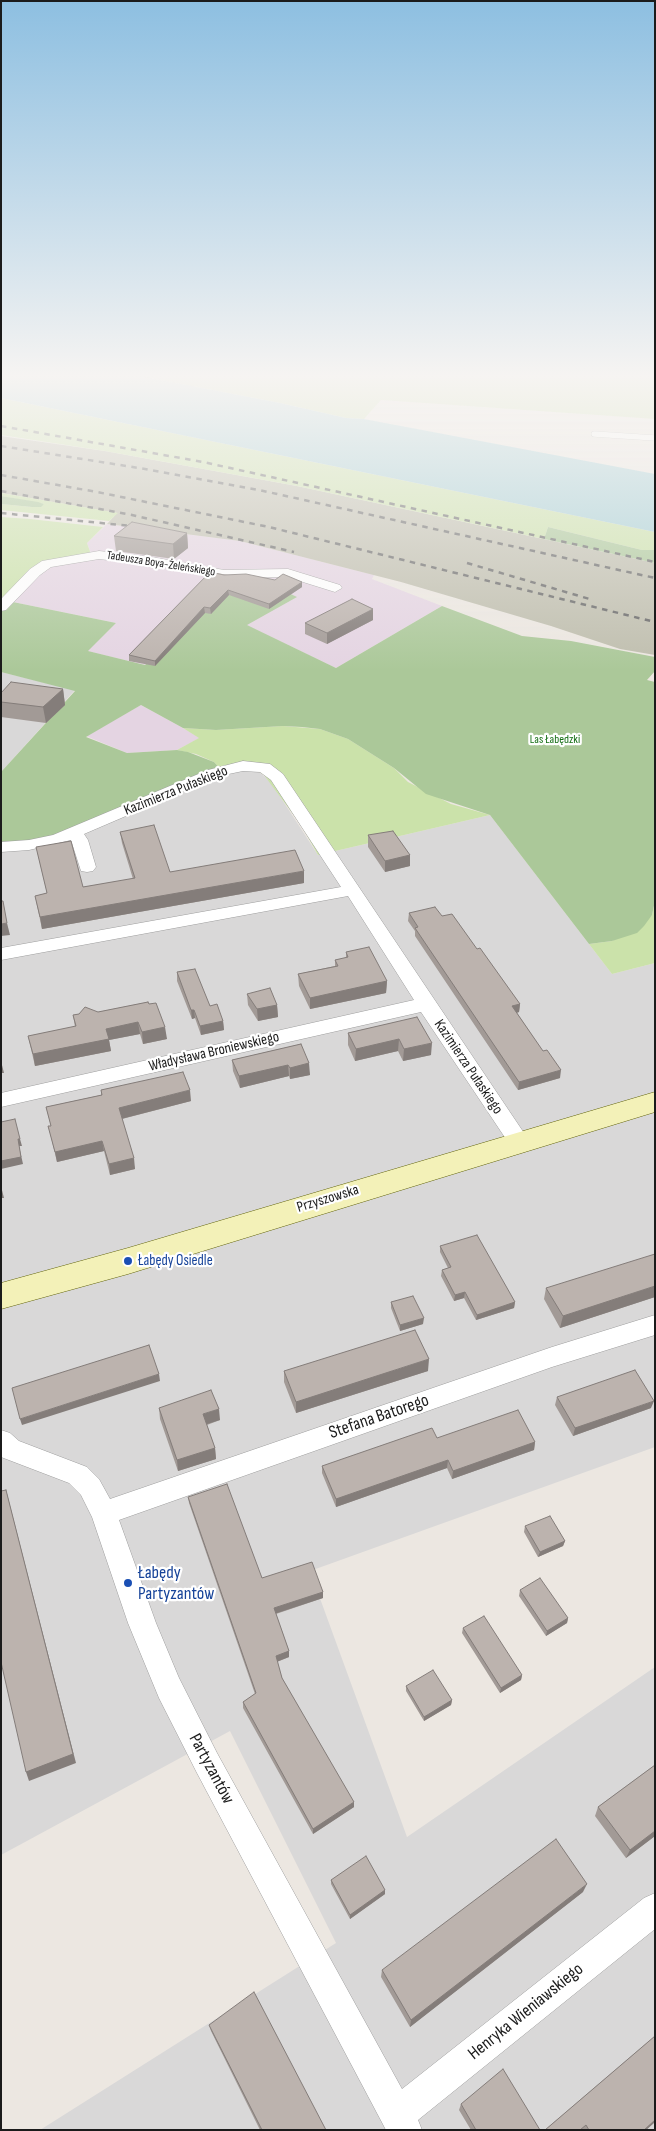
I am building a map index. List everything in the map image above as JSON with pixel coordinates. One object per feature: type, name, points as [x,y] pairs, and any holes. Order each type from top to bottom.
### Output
[{"type":"street","name":"Tadeusza Boya-Żeleńskiego","points":[[1,607],[35,572],[47,564],[99,555],[151,560],[224,574],[288,573],[336,588]]},
{"type":"street","name":"Kazimierza Pułaskiego","points":[[1,847],[29,845],[58,839],[214,774],[243,766],[264,767],[277,777],[519,1142]]},
{"type":"street","points":[[74,833],[81,844],[87,867]]},
{"type":"street","points":[[1,954],[353,890]]},
{"type":"street","name":"Władysława Broniewskiego","points":[[1,1100],[426,1004]]},
{"type":"street","name":"Przyszowska","points":[[1,1296],[128,1261],[655,1102]]},
{"type":"street","name":"Stefana Batorego","points":[[104,1513],[552,1357],[655,1325]]},
{"type":"street","name":"Partyzantów","points":[[1,1441],[10,1449],[78,1475],[90,1487],[104,1513],[142,1623],[169,1688],[207,1763],[401,2122]]},
{"type":"street","name":"Henryka Wieniawskiego","points":[[401,2122],[655,1909]]},
{"type":"shaded area","points":[[1,472],[223,472],[297,486],[655,563],[655,655],[620,649],[551,626],[401,582],[240,541],[107,524],[117,513],[1,493]]},
{"type":"shaded area","points":[[107,524],[240,541],[374,575],[372,579],[442,606],[336,668],[246,625],[234,585],[145,665],[87,651],[116,623],[3,600],[40,566],[92,556],[87,543]]},
{"type":"shaded area","points":[[1,672],[75,690],[1,772]]},
{"type":"shaded area","points":[[141,705],[200,738],[177,750],[127,753],[86,736]]},
{"type":"shaded area","points":[[244,770],[258,771],[270,781],[318,855],[490,815],[612,974],[655,963],[655,1447],[310,1571],[407,1837],[655,1667],[655,2130],[40,2130],[336,1943],[230,1731],[1,1855],[1,852],[206,779]]},
{"type":"green space","points":[[223,472],[364,472],[655,532],[655,550],[642,550],[548,527],[544,539],[297,486]]},
{"type":"green space","points":[[1,493],[118,513],[109,521],[1,510],[1,504],[32,507],[44,504],[1,496]]},
{"type":"green space","points":[[1,496],[44,504],[41,507],[32,507],[1,504]]},
{"type":"green space","points":[[1,517],[103,527],[87,543],[92,557],[53,562],[1,601]]},
{"type":"green space","points":[[548,527],[642,550],[655,550],[655,563],[544,539]]},
{"type":"green space","name":"Las Łabędzki","points":[[263,581],[297,597],[247,625],[336,668],[442,606],[522,636],[571,641],[655,657],[655,671],[647,680],[655,682],[655,901],[652,915],[644,926],[637,933],[612,941],[589,944],[490,815],[426,794],[394,768],[348,739],[320,729],[302,727],[283,726],[216,730],[183,728],[141,705],[86,737],[127,753],[177,750],[188,752],[214,762],[224,773],[101,825],[1,852],[1,772],[75,691],[1,672],[1,601],[116,623],[88,651],[145,665],[234,584]]},
{"type":"green space","points":[[283,726],[320,729],[348,739],[394,768],[408,782],[451,804],[490,815],[318,855],[301,825],[264,775],[258,771],[249,770],[224,773],[214,762],[196,754],[177,750],[199,738],[183,728],[216,730]]},
{"type":"green space","points":[[655,901],[655,963],[612,974],[589,944],[612,941],[652,915]]},
{"type":"water","points":[[364,472],[647,472],[655,474],[655,532]]},
{"type":"building","points":[[132,522],[187,533],[173,544],[114,536]]},
{"type":"building","points":[[210,572],[224,575],[246,574],[275,580],[283,574],[302,582],[269,604],[228,590],[210,608],[204,607],[155,661],[129,655]]},
{"type":"building","points":[[352,599],[373,609],[327,633],[305,623]]},
{"type":"building","points":[[11,682],[63,689],[43,707],[1,702],[1,693]]},
{"type":"building","points":[[154,825],[170,872],[295,850],[304,871],[40,917],[35,896],[47,893],[36,847],[71,841],[83,887],[135,878],[120,832]]},
{"type":"building","points":[[393,831],[410,855],[385,861],[368,835]]},
{"type":"building","points":[[1,901],[3,901],[7,923],[1,924]]},
{"type":"building","points":[[435,907],[442,916],[452,914],[477,949],[480,948],[520,1004],[512,1006],[543,1051],[547,1050],[561,1070],[519,1082],[415,928],[418,927],[409,913]]},
{"type":"building","points":[[369,947],[387,981],[310,998],[298,974],[338,966],[335,960],[348,957],[346,952]]},
{"type":"building","points":[[195,969],[210,1006],[217,1004],[223,1021],[200,1026],[194,1010],[191,1010],[177,972]]},
{"type":"building","points":[[270,988],[277,1005],[257,1009],[247,994]]},
{"type":"building","points":[[148,1002],[149,1004],[156,1003],[165,1027],[142,1032],[138,1022],[106,1029],[109,1039],[33,1054],[28,1036],[76,1026],[73,1015],[79,1014],[85,1007],[98,1012]]},
{"type":"building","points":[[417,1017],[432,1043],[404,1049],[399,1039],[356,1049],[348,1033]]},
{"type":"building","points":[[301,1044],[309,1063],[290,1068],[288,1065],[239,1076],[232,1060]]},
{"type":"building","points":[[183,1072],[190,1090],[119,1108],[134,1158],[109,1164],[102,1141],[55,1152],[48,1126],[51,1126],[46,1107],[102,1095],[101,1090]]},
{"type":"building","points":[[15,1119],[20,1139],[18,1139],[21,1157],[1,1161],[1,1122]]},
{"type":"building","points":[[477,1235],[515,1302],[477,1315],[465,1292],[455,1295],[442,1270],[451,1267],[440,1246]]},
{"type":"building","points":[[655,1254],[655,1286],[563,1316],[546,1288]]},
{"type":"building","points":[[413,1296],[424,1318],[400,1325],[391,1302]]},
{"type":"building","points":[[415,1330],[429,1359],[296,1402],[284,1371]]},
{"type":"building","points":[[149,1345],[159,1374],[20,1419],[12,1388]]},
{"type":"building","points":[[635,1370],[654,1401],[575,1428],[557,1397]]},
{"type":"building","points":[[211,1390],[219,1409],[203,1414],[215,1448],[177,1460],[159,1408]]},
{"type":"building","points":[[518,1410],[535,1442],[453,1471],[448,1460],[336,1499],[322,1466],[432,1428],[437,1438]]},
{"type":"building","points":[[227,1484],[262,1578],[312,1562],[323,1592],[274,1608],[289,1651],[276,1656],[282,1678],[354,1802],[313,1829],[243,1702],[256,1693],[188,1497]]},
{"type":"building","points":[[6,1490],[73,1754],[26,1772],[1,1662],[1,1491]]},
{"type":"building","points":[[550,1516],[565,1541],[540,1552],[525,1526]]},
{"type":"building","points":[[540,1578],[568,1618],[547,1631],[520,1590]]},
{"type":"building","points":[[484,1616],[522,1675],[501,1688],[463,1628]]},
{"type":"building","points":[[433,1670],[452,1700],[424,1717],[406,1686]]},
{"type":"building","points":[[655,1765],[655,1831],[630,1850],[598,1807]]},
{"type":"building","points":[[556,1839],[587,1884],[411,2020],[382,1970]]},
{"type":"building","points":[[366,1856],[385,1890],[350,1915],[331,1880]]},
{"type":"building","points":[[254,1992],[326,2130],[262,2130],[209,2025]]},
{"type":"building","points":[[655,2036],[655,2120],[644,2130],[589,2130],[586,2125],[580,2130],[545,2130]]},
{"type":"building","points":[[503,2069],[540,2130],[476,2130],[461,2104]]},
{"type":"railway","points":[[164,472],[259,490],[655,578]]},
{"type":"railway","points":[[250,472],[655,562]]},
{"type":"railway","points":[[1,475],[97,492],[269,527],[655,622]]},
{"type":"railway","points":[[1,491],[132,515],[294,552]]},
{"type":"railway","points":[[1,513],[141,527]]},
{"type":"railway","points":[[467,563],[593,600]]},
{"type":"place","name":"Łabędy Osiedle","points":[[128,1261]]},
{"type":"place","name":"Łabędy Partyzantów","points":[[128,1583]]}]
